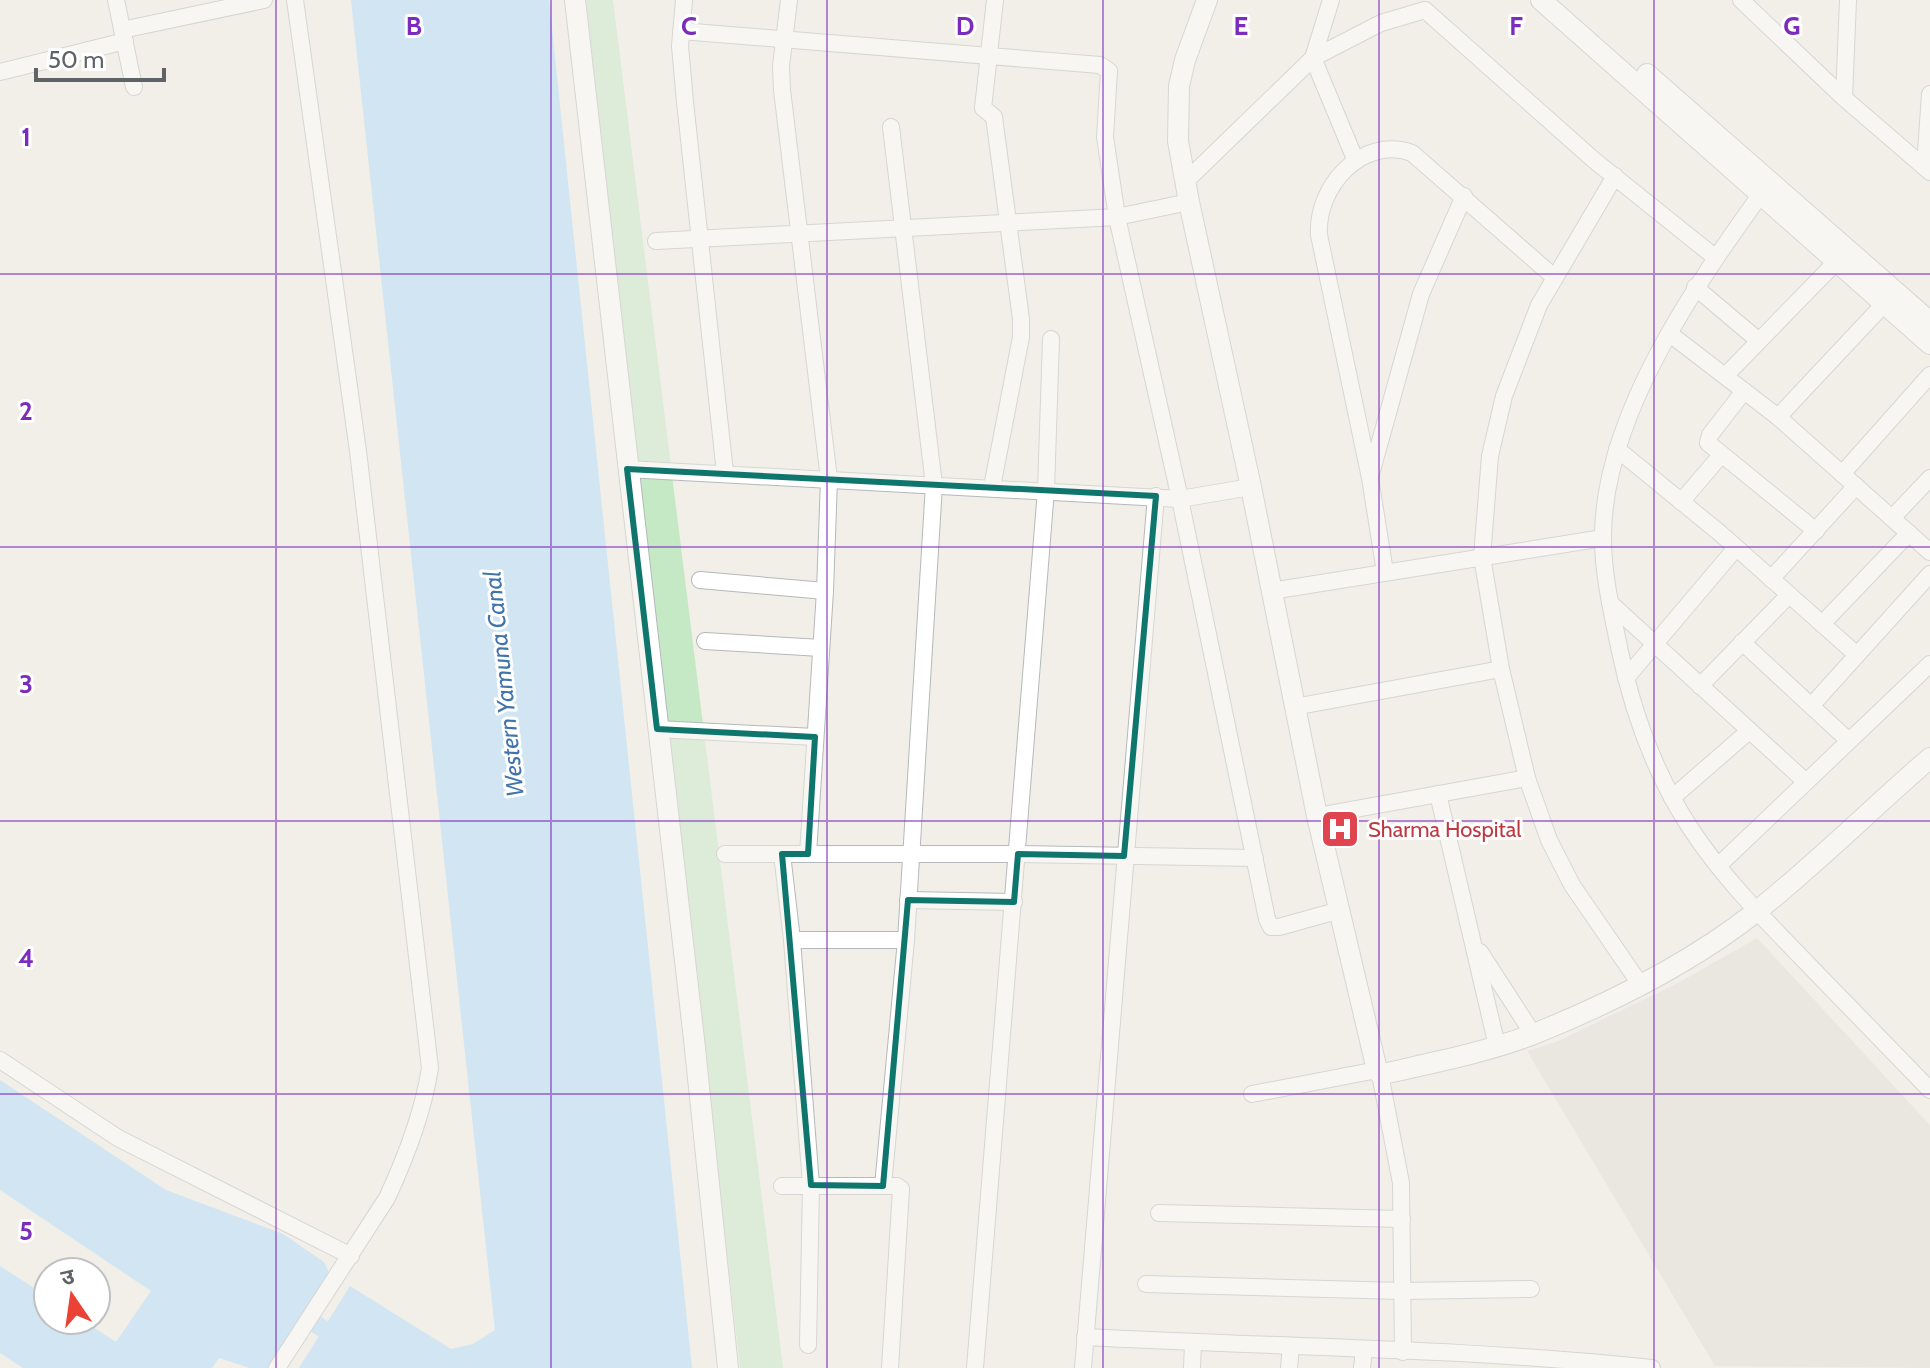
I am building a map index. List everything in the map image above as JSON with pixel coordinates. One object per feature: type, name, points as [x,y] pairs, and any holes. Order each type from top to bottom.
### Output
[{"type":"street","points":[[116,0],[134,87]]},
{"type":"street","points":[[0,72],[264,0]]},
{"type":"street","points":[[277,1368],[387,1198],[425,1097],[430,1068],[358,451],[295,0]]},
{"type":"street","points":[[575,0],[694,1039],[728,1368]]},
{"type":"street","points":[[684,0],[682,65],[725,473]]},
{"type":"street","points":[[789,0],[782,90],[829,479],[808,854]]},
{"type":"street","points":[[992,487],[1021,337],[1010,224],[994,117],[983,108],[995,0]]},
{"type":"street","points":[[1207,0],[1179,86],[1178,141],[1317,816],[1401,1183],[1403,1352]]},
{"type":"street","points":[[1331,0],[1313,58],[1355,159]]},
{"type":"street","points":[[1541,0],[1930,322]]},
{"type":"street","points":[[1563,0],[1766,188],[1837,261],[1930,344]]},
{"type":"street","points":[[1741,0],[1844,98],[1928,169]]},
{"type":"street","points":[[1844,98],[1848,0]]},
{"type":"street","points":[[1186,181],[1313,58],[1335,44],[1418,5],[1615,176],[1716,258]]},
{"type":"street","points":[[681,31],[1100,65],[1109,71],[1105,137],[1117,217],[1180,499],[1267,919],[1271,927],[1340,910]]},
{"type":"street","points":[[1928,169],[1930,94]]},
{"type":"street","points":[[883,1186],[906,940],[934,485],[891,127]]},
{"type":"street","points":[[1385,572],[1370,478],[1318,222],[1325,197],[1355,159],[1389,147],[1400,148],[1412,153],[1464,196],[1554,277]]},
{"type":"street","points":[[1615,176],[1534,315],[1504,396],[1490,456],[1482,557],[1501,669],[1527,778],[1560,863],[1572,885],[1640,984]]},
{"type":"street","points":[[1766,188],[1695,287],[1630,410],[1617,449],[1603,538],[1610,603],[1626,678],[1647,745],[1690,828],[1757,911],[1930,1090]]},
{"type":"street","points":[[1370,478],[1421,294],[1464,196]]},
{"type":"street","points":[[656,241],[1117,217],[1189,202]]},
{"type":"street","points":[[1725,376],[1837,261]]},
{"type":"street","points":[[1695,287],[1759,341]]},
{"type":"street","points":[[1778,417],[1885,303]]},
{"type":"street","points":[[1670,334],[1778,417],[1930,552]]},
{"type":"street","points":[[975,1368],[1046,490],[1051,339]]},
{"type":"street","points":[[1842,474],[1930,375]]},
{"type":"street","points":[[1744,391],[1707,439],[1721,455],[1816,531]]},
{"type":"street","points":[[1617,449],[1857,655]]},
{"type":"street","points":[[1681,502],[1721,455]]},
{"type":"street","points":[[627,469],[1180,499],[1251,487]]},
{"type":"street","points":[[1892,518],[1930,478]]},
{"type":"street","points":[[1771,579],[1856,486]]},
{"type":"street","points":[[1083,1368],[1156,496]]},
{"type":"street","points":[[1822,624],[1909,533]]},
{"type":"street","points":[[1271,591],[1603,538]]},
{"type":"street","points":[[1626,678],[1736,548]]},
{"type":"street","points":[[1812,705],[1930,574]]},
{"type":"street","points":[[700,580],[825,591]]},
{"type":"street","points":[[1700,686],[1789,595]]},
{"type":"street","points":[[1610,603],[1806,782]]},
{"type":"street","points":[[705,641],[821,648]]},
{"type":"street","points":[[1742,642],[1849,741]]},
{"type":"street","points":[[1718,866],[1930,664]]},
{"type":"street","points":[[1294,707],[1501,669]]},
{"type":"street","points":[[657,729],[815,737]]},
{"type":"street","points":[[1672,798],[1749,731]]},
{"type":"street","points":[[1252,1094],[1378,1072],[1497,1046],[1533,1034],[1640,984],[1696,953],[1757,911],[1930,758]]},
{"type":"street","points":[[1317,816],[1527,778]]},
{"type":"street","points":[[1438,794],[1497,1046]]},
{"type":"street","points":[[725,854],[1255,858]]},
{"type":"street","points":[[782,854],[792,940],[811,1185],[808,1345]]},
{"type":"street","points":[[908,900],[1014,902]]},
{"type":"street","points":[[792,940],[906,940]]},
{"type":"street","points":[[1472,940],[1533,1034]]},
{"type":"street","points":[[0,1060],[118,1138],[351,1256]]},
{"type":"street","points":[[782,1186],[897,1186],[902,1194],[890,1368]]},
{"type":"street","points":[[1159,1213],[1402,1219]]},
{"type":"street","points":[[1146,1284],[1402,1291],[1531,1289]]},
{"type":"street","points":[[1085,1337],[1403,1352],[1436,1360],[1652,1368]]},
{"type":"street","points":[[1192,1368],[1193,1343]]},
{"type":"street","points":[[1289,1368],[1291,1346]]},
{"type":"street","points":[[1362,1368],[1364,1350]]},
{"type":"highlighted area","points":[[627,469],[1156,496],[1124,856],[1018,854],[1014,902],[908,900],[883,1186],[811,1185],[782,854],[808,854],[815,737],[657,729]]},
{"type":"shaded area","points":[[1757,938],[1930,1125],[1930,1368],[1715,1366],[1527,1051],[1556,1042],[1678,983]]},
{"type":"green space","points":[[586,0],[613,0],[783,1368],[740,1368]]},
{"type":"water","name":"Western Yamuna Canal","points":[[351,0],[549,0],[692,1368],[299,1368],[350,1286],[451,1349],[473,1344],[495,1330]]},
{"type":"water","points":[[0,1080],[166,1190],[283,1234],[324,1262],[330,1274],[271,1368],[250,1368],[219,1358],[212,1368],[23,1368],[0,1353],[0,1266],[32,1287],[32,1336],[107,1336],[116,1342],[151,1291],[112,1265],[112,1256],[99,1256],[0,1190]]},
{"type":"building","points":[[1347,822],[1349,835],[1336,838],[1332,824]]},
{"type":"waterway","points":[[296,1311],[383,1368]]},
{"type":"place","name":"Sharma Hospital","points":[[1340,829]]}]
